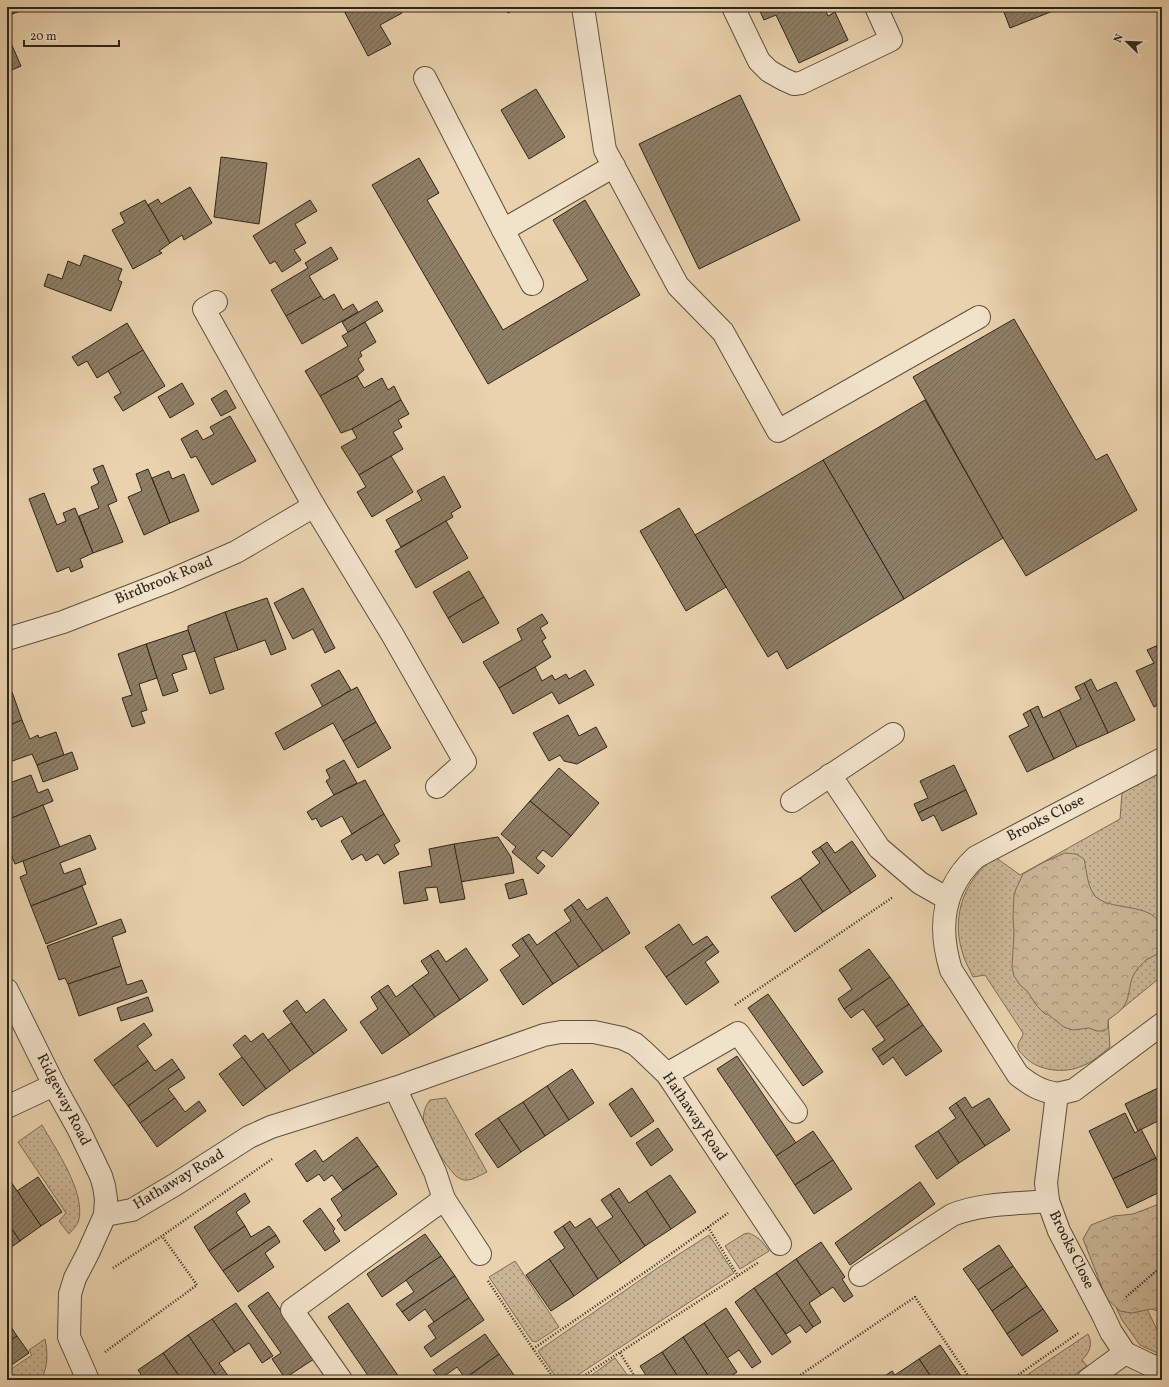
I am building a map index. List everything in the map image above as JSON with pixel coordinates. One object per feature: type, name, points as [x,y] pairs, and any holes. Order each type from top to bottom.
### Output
[{"type":"street","points":[[583,7],[605,150],[678,286],[723,332],[778,431],[979,317]]},
{"type":"street","points":[[733,7],[759,60],[769,71],[794,84],[801,83],[891,40],[876,7]]},
{"type":"street","points":[[424,78],[502,230],[532,284]]},
{"type":"street","points":[[502,230],[614,166]]},
{"type":"street","points":[[210,305],[314,506],[392,634],[465,762],[437,787]]},
{"type":"street","name":"Birdbrook Road","points":[[7,639],[63,622],[169,581],[236,552],[314,506]]},
{"type":"street","points":[[792,801],[893,734]]},
{"type":"street","name":"Brooks Close","points":[[1125,1353],[1111,1332],[1059,1231],[1048,1200],[1046,1183],[1057,1094],[1041,1091],[1018,1075],[951,970],[947,955],[944,926],[948,899],[956,882],[968,865],[976,857],[1162,760]]},
{"type":"street","points":[[830,775],[879,848],[920,883],[948,899]]},
{"type":"street","name":"Ridgeway Road","points":[[7,990],[101,1176],[106,1199],[105,1215]]},
{"type":"street","points":[[1057,1094],[1074,1090],[1162,1024]]},
{"type":"street","name":"Hathaway Road","points":[[105,1215],[132,1210],[176,1184],[249,1137],[282,1123],[395,1088],[544,1035],[578,1031],[609,1035],[622,1038],[635,1044],[667,1074],[780,1244]]},
{"type":"street","points":[[667,1074],[738,1032],[796,1112]]},
{"type":"street","points":[[7,1108],[54,1085]]},
{"type":"street","points":[[395,1088],[435,1172],[444,1199],[480,1254]]},
{"type":"street","points":[[341,1380],[292,1310],[444,1199]]},
{"type":"street","points":[[860,1275],[952,1215],[978,1208],[1048,1200]]},
{"type":"street","points":[[85,1374],[69,1337],[70,1294],[75,1278],[105,1215]]},
{"type":"street","points":[[1088,1380],[1125,1353],[1162,1369]]},
{"type":"path","points":[[731,1008],[907,888],[920,883]]},
{"type":"path","points":[[75,1278],[103,1274],[162,1236],[271,1160],[283,1146],[282,1123]]},
{"type":"path","points":[[533,1349],[749,1198]]},
{"type":"path","points":[[708,1228],[738,1276]]},
{"type":"path","points":[[85,1374],[197,1285],[162,1236]]},
{"type":"path","points":[[586,1380],[584,1375],[773,1253],[780,1244]]},
{"type":"path","points":[[480,1254],[483,1272],[555,1380]]},
{"type":"path","points":[[1011,1380],[1104,1316],[1162,1266]]},
{"type":"path","points":[[793,1380],[915,1298],[971,1380]]},
{"type":"path","points":[[620,1353],[638,1380]]},
{"type":"green space","points":[[1162,772],[1162,976],[1108,1020],[1110,1047],[1097,1058],[1086,1064],[1068,1070],[1052,1070],[1044,1068],[1030,1062],[1021,1054],[1018,1043],[1023,1033],[985,975],[973,977],[965,961],[959,938],[958,924],[963,899],[968,887],[976,876],[995,857],[1020,875],[1120,819],[1122,793]]},
{"type":"green space","points":[[1065,853],[1076,854],[1084,859],[1089,884],[1096,897],[1104,902],[1114,905],[1146,912],[1154,917],[1160,924],[1162,935],[1161,950],[1158,954],[1146,960],[1133,975],[1128,998],[1124,1006],[1108,1020],[1108,1028],[1104,1031],[1097,1031],[1089,1028],[1073,1030],[1064,1027],[1049,1015],[1044,1013],[1037,1006],[1014,976],[1012,967],[1014,895],[1016,889],[1023,874],[1044,862]]},
{"type":"green space","points":[[446,1098],[487,1172],[473,1179],[464,1180],[456,1176],[439,1154],[425,1129],[424,1114],[430,1100]]},
{"type":"green space","points":[[42,1125],[68,1170],[78,1196],[80,1208],[79,1219],[69,1234],[59,1221],[66,1213],[18,1142]]},
{"type":"green space","points":[[1162,1203],[1162,1312],[1151,1309],[1132,1313],[1120,1311],[1106,1298],[1083,1239],[1091,1225],[1114,1216],[1133,1214]]},
{"type":"green space","points":[[748,1233],[760,1240],[769,1251],[740,1269],[725,1246]]},
{"type":"green space","points":[[709,1235],[734,1273],[570,1380],[558,1380],[538,1351],[659,1267]]},
{"type":"green space","points":[[515,1261],[559,1327],[536,1342],[532,1341],[489,1277]]},
{"type":"green space","points":[[1116,1307],[1123,1312],[1135,1312],[1147,1309],[1162,1340],[1162,1355],[1140,1345],[1122,1320]]},
{"type":"green space","points":[[1088,1334],[1090,1338],[1090,1348],[1082,1360],[1087,1366],[1067,1380],[1021,1379]]},
{"type":"green space","points":[[45,1339],[47,1360],[41,1380],[7,1380],[7,1372],[32,1355],[29,1350]]},
{"type":"green space","points":[[615,1358],[631,1380],[591,1380],[589,1377]]},
{"type":"building","points":[[7,7],[22,7],[23,10],[7,16]]},
{"type":"building","points":[[342,7],[398,7],[402,13],[380,25],[391,44],[368,56]]},
{"type":"building","points":[[504,7],[519,7],[508,13]]},
{"type":"building","points":[[758,7],[824,7],[828,16],[835,12],[848,40],[799,63],[776,15],[764,20]]},
{"type":"building","points":[[1002,7],[1063,7],[1010,28]]},
{"type":"building","points":[[7,34],[21,66],[7,72]]},
{"type":"building","points":[[536,89],[565,137],[529,159],[501,110]]},
{"type":"building","points":[[740,95],[800,220],[699,269],[639,144]]},
{"type":"building","points":[[221,157],[267,163],[259,224],[214,217]]},
{"type":"building","points":[[419,158],[439,193],[427,200],[503,330],[588,280],[553,220],[585,200],[640,295],[488,384],[372,185]]},
{"type":"building","points":[[190,187],[212,223],[184,240],[182,235],[170,243],[148,205],[158,199],[161,204]]},
{"type":"building","points":[[145,200],[170,243],[159,251],[162,253],[133,269],[112,230],[125,223],[120,213]]},
{"type":"building","points":[[310,200],[317,211],[295,224],[306,243],[294,250],[301,260],[282,272],[275,261],[270,264],[253,236]]},
{"type":"building","points":[[331,247],[338,259],[309,276],[321,296],[286,316],[271,290],[308,268],[305,263]]},
{"type":"building","points":[[84,255],[122,269],[118,280],[122,282],[111,311],[44,286],[48,274],[62,279],[68,261],[80,266]]},
{"type":"building","points":[[334,294],[343,310],[353,304],[358,312],[302,344],[286,316],[321,296],[324,300]]},
{"type":"building","points":[[377,301],[383,311],[348,332],[342,322]]},
{"type":"building","points":[[1014,319],[1096,460],[1107,454],[1137,510],[1026,576],[1003,538],[913,377]]},
{"type":"building","points":[[365,322],[376,342],[360,352],[362,356],[358,359],[364,370],[357,376],[320,396],[305,371],[348,346],[342,336]]},
{"type":"building","points":[[127,323],[143,350],[97,378],[87,361],[78,366],[72,357]]},
{"type":"building","points":[[143,350],[165,386],[123,411],[114,397],[121,393],[108,371]]},
{"type":"building","points":[[357,376],[364,388],[382,378],[388,390],[394,386],[401,400],[352,429],[341,433],[320,396]]},
{"type":"building","points":[[182,383],[194,404],[170,418],[158,397]]},
{"type":"building","points":[[226,390],[236,408],[221,416],[211,399]]},
{"type":"building","points":[[401,400],[409,414],[398,420],[402,427],[393,432],[403,449],[359,475],[341,447],[357,438],[352,429]]},
{"type":"building","points":[[925,400],[1003,538],[904,599],[823,460]]},
{"type":"building","points":[[230,416],[256,461],[212,485],[196,456],[191,458],[181,439],[197,430],[203,440],[214,434],[210,427]]},
{"type":"building","points":[[391,456],[413,492],[372,517],[357,492],[366,487],[359,475]]},
{"type":"building","points":[[823,460],[904,599],[787,669],[777,651],[768,657],[695,535]]},
{"type":"building","points":[[103,465],[117,501],[108,505],[123,542],[93,553],[79,516],[99,508],[91,487],[99,483],[93,469]]},
{"type":"building","points":[[148,469],[170,523],[144,535],[128,497],[142,491],[136,474]]},
{"type":"building","points":[[169,471],[172,479],[184,474],[199,511],[170,523],[152,478]]},
{"type":"building","points":[[444,476],[461,507],[451,513],[453,517],[401,547],[386,520],[422,500],[417,491]]},
{"type":"building","points":[[44,493],[57,525],[66,521],[63,513],[75,508],[93,553],[80,559],[83,567],[71,572],[69,567],[57,572],[29,499]]},
{"type":"building","points":[[679,508],[726,587],[686,611],[640,531]]},
{"type":"building","points":[[446,521],[468,558],[416,588],[395,551]]},
{"type":"building","points":[[469,571],[484,597],[448,618],[433,592]]},
{"type":"building","points":[[303,588],[335,648],[325,653],[313,629],[293,639],[274,603]]},
{"type":"building","points":[[484,597],[499,623],[463,643],[448,618]]},
{"type":"building","points":[[267,598],[286,649],[271,655],[265,640],[238,650],[225,612]]},
{"type":"building","points":[[225,612],[238,650],[214,658],[224,689],[210,694],[188,630],[188,626]]},
{"type":"building","points":[[542,614],[548,623],[540,628],[546,638],[542,641],[551,657],[499,688],[483,662],[522,640],[517,629]]},
{"type":"building","points":[[188,630],[195,651],[182,655],[187,669],[172,674],[178,691],[163,696],[146,644]]},
{"type":"building","points":[[1162,643],[1162,658],[1156,646]]},
{"type":"building","points":[[146,644],[157,678],[139,684],[147,710],[141,712],[145,723],[132,727],[122,698],[132,695],[118,654]]},
{"type":"building","points":[[1156,646],[1162,658],[1162,703],[1154,707],[1136,671],[1154,663],[1147,650]]},
{"type":"building","points":[[535,667],[542,681],[552,675],[555,680],[566,674],[569,679],[585,670],[594,685],[559,704],[552,692],[513,714],[499,688]]},
{"type":"building","points":[[339,670],[351,690],[323,707],[311,685]]},
{"type":"building","points":[[1091,679],[1097,691],[1116,682],[1135,720],[1108,733],[1084,683]]},
{"type":"building","points":[[1084,683],[1108,733],[1077,747],[1059,710],[1081,699],[1075,687]]},
{"type":"building","points":[[357,687],[376,722],[343,741],[333,723],[284,750],[275,733]]},
{"type":"building","points":[[12,692],[22,720],[7,726],[7,694]]},
{"type":"building","points":[[1038,706],[1043,718],[1059,710],[1077,747],[1054,759],[1030,710]]},
{"type":"building","points":[[1030,710],[1054,759],[1027,772],[1009,736],[1029,726],[1023,714]]},
{"type":"building","points":[[568,715],[579,736],[596,727],[607,747],[577,764],[564,761],[560,755],[549,761],[533,733]]},
{"type":"building","points":[[22,720],[30,739],[38,735],[39,738],[56,732],[64,755],[37,765],[32,754],[7,763],[7,726]]},
{"type":"building","points":[[376,722],[391,748],[358,768],[343,741]]},
{"type":"building","points":[[72,752],[78,769],[43,782],[37,765]]},
{"type":"building","points":[[344,760],[357,783],[334,795],[326,781],[330,778],[326,770]]},
{"type":"building","points":[[954,765],[966,790],[918,813],[914,804],[928,798],[920,781]]},
{"type":"building","points":[[559,768],[599,803],[571,836],[530,801]]},
{"type":"building","points":[[31,775],[38,793],[48,789],[53,801],[7,820],[7,784]]},
{"type":"building","points":[[365,780],[384,814],[352,834],[342,816],[321,827],[316,818],[312,820],[307,812],[334,795]]},
{"type":"building","points":[[966,790],[977,814],[942,831],[934,815],[922,821],[918,813]]},
{"type":"building","points":[[530,801],[571,836],[552,857],[543,850],[536,858],[545,866],[538,874],[512,852],[516,847],[501,834]]},
{"type":"building","points":[[43,805],[60,847],[15,864],[7,844],[7,841],[12,839],[7,827],[7,820]]},
{"type":"building","points":[[384,814],[400,841],[394,845],[399,854],[384,864],[378,854],[366,861],[362,854],[352,860],[341,841]]},
{"type":"building","points":[[90,835],[96,849],[60,863],[64,874],[80,868],[86,884],[31,906],[20,877],[27,874],[23,861]]},
{"type":"building","points":[[498,837],[511,857],[514,873],[460,882],[454,844]]},
{"type":"building","points":[[852,841],[876,876],[851,893],[820,847],[827,842],[835,853]]},
{"type":"building","points":[[454,844],[465,899],[440,903],[437,887],[425,888],[428,900],[404,904],[399,872],[432,866],[429,849]]},
{"type":"building","points":[[820,847],[851,893],[823,912],[800,878],[820,863],[812,852]]},
{"type":"building","points":[[800,878],[823,912],[795,932],[771,897]]},
{"type":"building","points":[[523,879],[527,894],[509,899],[505,884]]},
{"type":"building","points":[[82,886],[97,924],[46,944],[31,906]]},
{"type":"building","points":[[607,897],[630,933],[603,951],[571,905],[579,899],[587,910]]},
{"type":"building","points":[[571,905],[603,951],[579,967],[555,932],[571,921],[564,910]]},
{"type":"building","points":[[121,919],[126,932],[112,937],[121,966],[68,984],[65,978],[59,980],[47,946]]},
{"type":"building","points":[[679,924],[693,945],[707,936],[713,944],[666,977],[645,947]]},
{"type":"building","points":[[555,932],[579,967],[553,984],[522,938],[529,934],[537,945]]},
{"type":"building","points":[[522,938],[553,984],[523,1005],[500,970],[520,956],[512,945]]},
{"type":"building","points":[[713,944],[719,952],[705,962],[719,982],[686,1005],[666,977]]},
{"type":"building","points":[[466,948],[488,980],[460,1000],[430,955],[438,950],[446,962]]},
{"type":"building","points":[[869,949],[890,977],[844,1009],[838,999],[852,989],[839,970]]},
{"type":"building","points":[[430,955],[460,1000],[435,1017],[412,985],[429,973],[421,961]]},
{"type":"building","points":[[121,966],[127,985],[142,980],[147,992],[79,1016],[68,984]]},
{"type":"building","points":[[890,977],[909,1004],[876,1027],[863,1009],[851,1018],[844,1009]]},
{"type":"building","points":[[388,985],[396,997],[412,985],[435,1017],[410,1035],[379,991]]},
{"type":"building","points":[[379,991],[410,1035],[382,1054],[360,1022],[378,1009],[371,997]]},
{"type":"building","points":[[768,994],[823,1072],[803,1086],[748,1008]]},
{"type":"building","points":[[148,997],[153,1011],[121,1021],[117,1008]]},
{"type":"building","points":[[324,999],[347,1030],[314,1054],[283,1011],[297,1000],[306,1013]]},
{"type":"building","points":[[909,1004],[923,1025],[878,1057],[872,1049],[885,1040],[876,1027]]},
{"type":"building","points":[[144,1023],[152,1035],[137,1046],[148,1061],[113,1086],[94,1060]]},
{"type":"building","points":[[291,1023],[314,1054],[290,1071],[268,1040]]},
{"type":"building","points":[[923,1025],[942,1051],[906,1076],[893,1057],[883,1065],[878,1057]]},
{"type":"building","points":[[263,1033],[290,1071],[266,1089],[233,1045],[245,1035],[251,1042]]},
{"type":"building","points":[[737,1056],[796,1143],[776,1156],[717,1069]]},
{"type":"building","points":[[242,1057],[266,1089],[243,1106],[219,1074]]},
{"type":"building","points":[[172,1059],[179,1069],[128,1106],[113,1086],[148,1061],[155,1071]]},
{"type":"building","points":[[179,1069],[185,1078],[168,1089],[175,1098],[140,1123],[128,1106]]},
{"type":"building","points":[[572,1069],[594,1103],[569,1120],[547,1086]]},
{"type":"building","points":[[547,1086],[569,1120],[545,1136],[523,1102]]},
{"type":"building","points":[[1162,1086],[1162,1119],[1138,1131],[1125,1104]]},
{"type":"building","points":[[632,1088],[654,1121],[631,1137],[609,1104]]},
{"type":"building","points":[[965,1097],[972,1108],[989,1098],[1010,1130],[985,1146],[956,1103]]},
{"type":"building","points":[[175,1098],[185,1112],[199,1101],[206,1111],[157,1147],[140,1123]]},
{"type":"building","points":[[523,1102],[545,1136],[521,1152],[498,1118]]},
{"type":"building","points":[[956,1103],[985,1146],[959,1163],[938,1131],[956,1118],[949,1108]]},
{"type":"building","points":[[1125,1113],[1135,1133],[1141,1129],[1156,1158],[1113,1179],[1089,1131]]},
{"type":"building","points":[[498,1118],[521,1152],[498,1168],[475,1134]]},
{"type":"building","points":[[658,1128],[673,1150],[651,1166],[636,1143]]},
{"type":"building","points":[[813,1131],[833,1160],[795,1185],[776,1156]]},
{"type":"building","points":[[938,1131],[959,1163],[937,1179],[915,1146]]},
{"type":"building","points":[[357,1137],[378,1166],[343,1190],[332,1175],[324,1181],[319,1174],[307,1182],[295,1164],[315,1150],[323,1162]]},
{"type":"building","points":[[1156,1158],[1162,1171],[1162,1191],[1127,1208],[1113,1179]]},
{"type":"building","points":[[833,1160],[852,1189],[814,1214],[795,1185]]},
{"type":"building","points":[[378,1166],[397,1194],[345,1231],[337,1220],[342,1216],[331,1199]]},
{"type":"building","points":[[670,1175],[696,1212],[671,1229],[646,1191]]},
{"type":"building","points":[[38,1177],[62,1212],[41,1226],[17,1191]]},
{"type":"building","points":[[11,1182],[41,1226],[20,1241],[7,1222],[7,1185]]},
{"type":"building","points":[[920,1182],[935,1204],[850,1265],[835,1243]]},
{"type":"building","points":[[619,1188],[629,1203],[646,1191],[671,1229],[645,1246],[610,1194]]},
{"type":"building","points":[[245,1193],[250,1202],[236,1212],[245,1226],[209,1251],[194,1227]]},
{"type":"building","points":[[610,1194],[645,1246],[621,1263],[596,1228],[613,1217],[601,1200]]},
{"type":"building","points":[[320,1208],[335,1229],[333,1231],[340,1241],[325,1251],[303,1221]]},
{"type":"building","points":[[590,1218],[621,1263],[598,1279],[563,1226],[570,1221],[575,1228]]},
{"type":"building","points":[[7,1222],[20,1241],[7,1250]]},
{"type":"building","points":[[245,1226],[251,1237],[269,1226],[276,1235],[223,1271],[209,1251]]},
{"type":"building","points":[[563,1226],[598,1279],[574,1296],[549,1259],[565,1248],[554,1232]]},
{"type":"building","points":[[425,1234],[441,1256],[382,1297],[367,1274]]},
{"type":"building","points":[[276,1235],[280,1242],[265,1253],[274,1267],[238,1292],[223,1271]]},
{"type":"building","points":[[821,1242],[845,1277],[842,1279],[853,1296],[844,1302],[833,1287],[821,1295],[796,1259]]},
{"type":"building","points":[[999,1245],[1013,1266],[978,1290],[963,1269]]},
{"type":"building","points":[[441,1256],[455,1276],[402,1312],[396,1304],[414,1292],[406,1280]]},
{"type":"building","points":[[549,1259],[574,1296],[551,1311],[526,1275]]},
{"type":"building","points":[[796,1259],[821,1295],[809,1303],[821,1322],[813,1327],[776,1273]]},
{"type":"building","points":[[1013,1266],[1027,1286],[992,1311],[978,1290]]},
{"type":"building","points":[[776,1273],[813,1327],[806,1333],[800,1325],[786,1334],[754,1288]]},
{"type":"building","points":[[455,1276],[469,1298],[434,1322],[425,1309],[409,1321],[402,1312]]},
{"type":"building","points":[[1027,1286],[1043,1309],[1007,1334],[992,1311]]},
{"type":"building","points":[[754,1288],[791,1342],[772,1355],[735,1302]]},
{"type":"building","points":[[268,1292],[314,1359],[285,1378],[272,1359],[281,1353],[248,1306]]},
{"type":"building","points":[[469,1298],[484,1320],[431,1357],[424,1347],[436,1338],[428,1326]]},
{"type":"building","points":[[236,1303],[273,1356],[262,1363],[249,1343],[235,1352],[212,1319]]},
{"type":"building","points":[[348,1303],[401,1380],[371,1380],[328,1317]]},
{"type":"building","points":[[726,1308],[761,1362],[752,1368],[739,1350],[727,1358],[704,1323]]},
{"type":"building","points":[[1043,1309],[1058,1331],[1022,1356],[1007,1334]]},
{"type":"building","points":[[212,1319],[235,1352],[219,1363],[231,1380],[219,1380],[188,1335]]},
{"type":"building","points":[[7,1321],[17,1336],[7,1343]]},
{"type":"building","points":[[704,1323],[737,1372],[725,1380],[711,1380],[683,1337]]},
{"type":"building","points":[[485,1334],[499,1354],[465,1378],[457,1367],[440,1379],[433,1370]]},
{"type":"building","points":[[188,1335],[219,1380],[204,1380],[202,1378],[199,1380],[182,1380],[163,1353]]},
{"type":"building","points":[[17,1336],[29,1353],[7,1368],[7,1343]]},
{"type":"building","points":[[683,1337],[711,1380],[699,1380],[697,1377],[693,1380],[680,1380],[662,1352]]},
{"type":"building","points":[[940,1345],[964,1380],[933,1380],[919,1359]]},
{"type":"building","points":[[662,1352],[680,1380],[649,1380],[640,1366]]},
{"type":"building","points":[[163,1353],[182,1380],[145,1380],[138,1370]]},
{"type":"building","points":[[499,1354],[514,1375],[506,1380],[463,1380]]},
{"type":"building","points":[[919,1359],[933,1380],[898,1380],[895,1375]]},
{"type":"building","points":[[892,1371],[898,1380],[879,1380]]},
{"type":"building","points":[[514,1375],[517,1380],[506,1380]]}]
